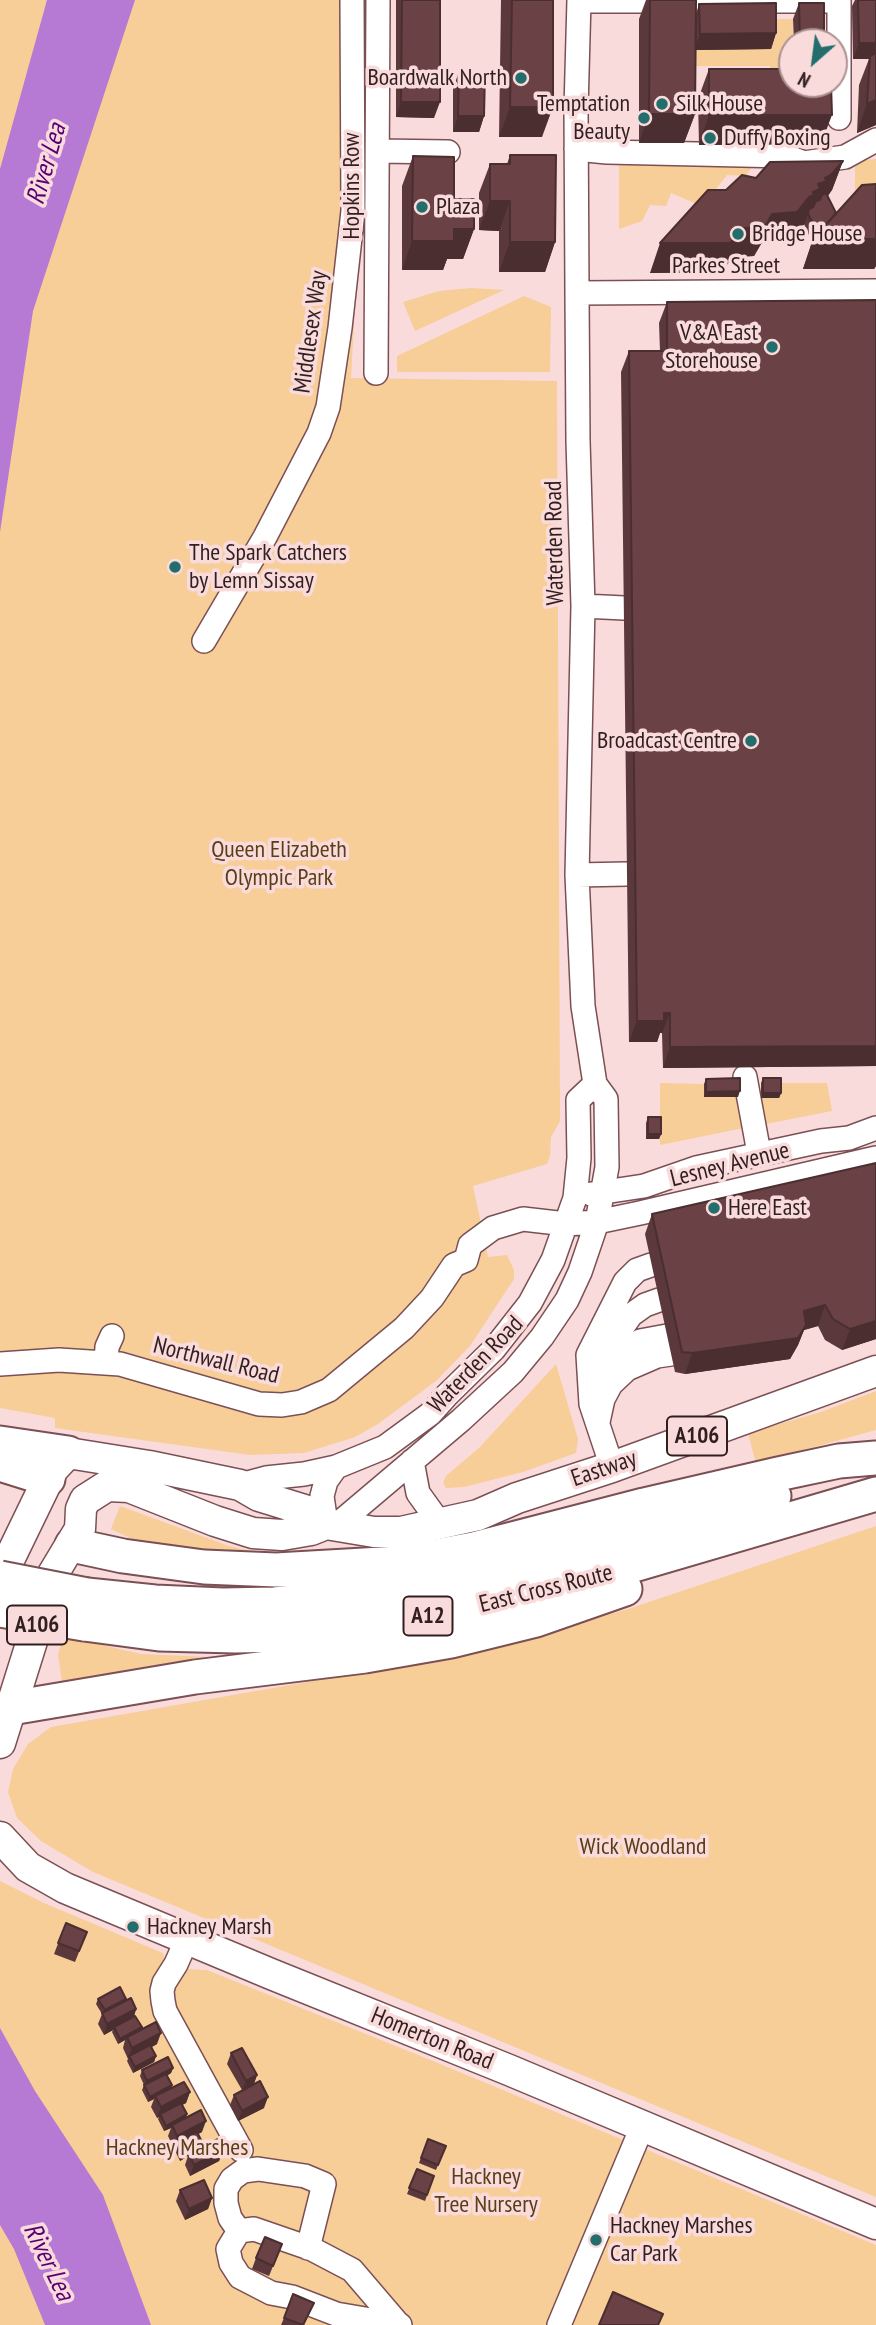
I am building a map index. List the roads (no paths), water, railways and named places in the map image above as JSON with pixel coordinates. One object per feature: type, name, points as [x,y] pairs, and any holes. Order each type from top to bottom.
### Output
[{"type":"highway","points":[[0,1443],[58,1466]]},
{"type":"highway","name":"A12","points":[[72,1545],[123,1556],[204,1567],[276,1570],[399,1563],[501,1543],[644,1505],[778,1474],[839,1461],[876,1458]]},
{"type":"highway","points":[[0,1464],[58,1466]]},
{"type":"highway","name":"East Cross Route","points":[[0,1610],[85,1610],[155,1602],[275,1604],[394,1591],[469,1577],[617,1542],[876,1465]]},
{"type":"highway","name":"East Cross Route","points":[[2,1577],[85,1610],[159,1634],[283,1634],[350,1628],[483,1606],[632,1566],[876,1494]]},
{"type":"highway","name":"A12","points":[[4,1706],[195,1677],[387,1653],[482,1634],[536,1620],[658,1578],[762,1528]]},
{"type":"main road","name":"Eastway","points":[[58,1466],[149,1465],[240,1485],[259,1496],[311,1512],[332,1524],[388,1533],[441,1525],[478,1514],[876,1371]]},
{"type":"main road","points":[[58,1466],[81,1509]]},
{"type":"main road","points":[[2,1577],[58,1466]]},
{"type":"main road","name":"Eastway","points":[[81,1509],[85,1500],[107,1486],[129,1487],[253,1533],[292,1533],[332,1524]]},
{"type":"main road","name":"A106","points":[[4,1706],[53,1574],[80,1529],[81,1509]]},
{"type":"main road","points":[[2,1577],[23,1555],[51,1547],[72,1545]]},
{"type":"main road","points":[[0,1743],[4,1706]]},
{"type":"main road","name":"Homerton Road","points":[[0,1838],[28,1867],[44,1878],[876,2224]]},
{"type":"street","name":"Middlesex Way","points":[[204,641],[271,526],[319,433],[328,407],[353,211],[352,0]]},
{"type":"street","name":"Hopkins Row","points":[[376,373],[378,0]]},
{"type":"street","points":[[579,1],[644,3],[690,11],[781,11],[839,1],[839,118]]},
{"type":"street","name":"Waterden Road","points":[[332,1524],[445,1434],[513,1372],[542,1337],[574,1286],[597,1222],[603,1192],[607,1167],[606,1099],[595,1084],[580,978],[577,875],[583,606],[578,441],[576,149],[579,1]]},
{"type":"street","points":[[576,149],[786,156],[804,163],[845,157],[876,140]]},
{"type":"street","points":[[379,151],[448,152]]},
{"type":"street","name":"Parkes Street","points":[[577,293],[876,291]]},
{"type":"street","points":[[583,606],[624,608]]},
{"type":"street","points":[[577,875],[627,874]]},
{"type":"street","points":[[745,1077],[759,1153]]},
{"type":"street","name":"Waterden Road","points":[[240,1485],[336,1467],[385,1447],[430,1414],[494,1349],[537,1291],[553,1260],[575,1198],[579,1158],[578,1100],[595,1084]]},
{"type":"street","name":"Lesney Avenue","points":[[603,1192],[644,1186],[696,1167],[759,1153],[849,1138],[876,1128]]},
{"type":"street","name":"Lesney Avenue","points":[[597,1222],[876,1158]]},
{"type":"street","points":[[575,1198],[603,1192]]},
{"type":"street","name":"Northwall Road","points":[[0,1364],[59,1360],[130,1366],[259,1404],[301,1402],[329,1390],[380,1350],[417,1316],[441,1287],[454,1265],[466,1260],[470,1245],[493,1228],[523,1219],[566,1224],[597,1222]]},
{"type":"street","points":[[612,1467],[594,1404],[588,1355],[625,1282],[637,1270],[651,1265]]},
{"type":"street","points":[[594,1404],[599,1363],[631,1315],[645,1305],[659,1300]]},
{"type":"street","points":[[106,1363],[107,1347],[112,1336]]},
{"type":"street","points":[[640,1341],[669,1345],[657,1356],[627,1369],[611,1384],[603,1399],[594,1404],[640,1341]]},
{"type":"street","points":[[412,1461],[418,1493],[441,1525]]},
{"type":"street","points":[[332,1524],[323,1496],[326,1481],[336,1467]]},
{"type":"street","points":[[187,1939],[164,1983],[162,1992],[165,2011],[241,2150]]},
{"type":"street","points":[[559,2325],[642,2127]]},
{"type":"street","points":[[239,2231],[230,2218],[226,2203],[226,2189],[232,2179],[243,2171],[258,2169],[304,2176],[324,2184],[308,2248]]},
{"type":"street","points":[[239,2231],[254,2229],[308,2248],[352,2270],[399,2325]]},
{"type":"street","points":[[239,2231],[228,2249],[231,2263],[240,2277],[271,2293],[292,2297],[336,2314],[399,2325]]},
{"type":"water","name":"River Lea","points":[[47,0],[135,0],[33,311],[0,532],[0,169]]},
{"type":"water","name":"River Lea","points":[[0,2028],[35,2091],[103,2195],[151,2325],[45,2325],[14,2249],[0,2225]]},
{"type":"place","name":"Boardwalk North","points":[[521,78]]},
{"type":"place","name":"Silk House","points":[[662,104]]},
{"type":"place","name":"Temptation Beauty","points":[[644,118]]},
{"type":"place","name":"Duffy Boxing","points":[[710,138]]},
{"type":"place","name":"Plaza","points":[[422,207]]},
{"type":"place","name":"Bridge House","points":[[738,234]]},
{"type":"place","name":"V&A East Storehouse","points":[[772,347]]},
{"type":"place","name":"The Spark Catchers by Lemn Sissay","points":[[175,567]]},
{"type":"place","name":"Broadcast Centre","points":[[751,741]]},
{"type":"place","name":"Here East","points":[[714,1208]]},
{"type":"place","name":"Hackney Marsh","points":[[133,1927]]},
{"type":"place","name":"Hackney Marshes Car Park","points":[[596,2240]]},
{"type":"park label","name":"Queen Elizabeth Olympic Park","points":[[279,864]]},
{"type":"park label","name":"Wick Woodland","points":[[643,1847]]},
{"type":"park label","name":"Hackney Marshes","points":[[177,2148]]},
{"type":"park label","name":"Hackney Tree Nursery","points":[[486,2191]]}]
